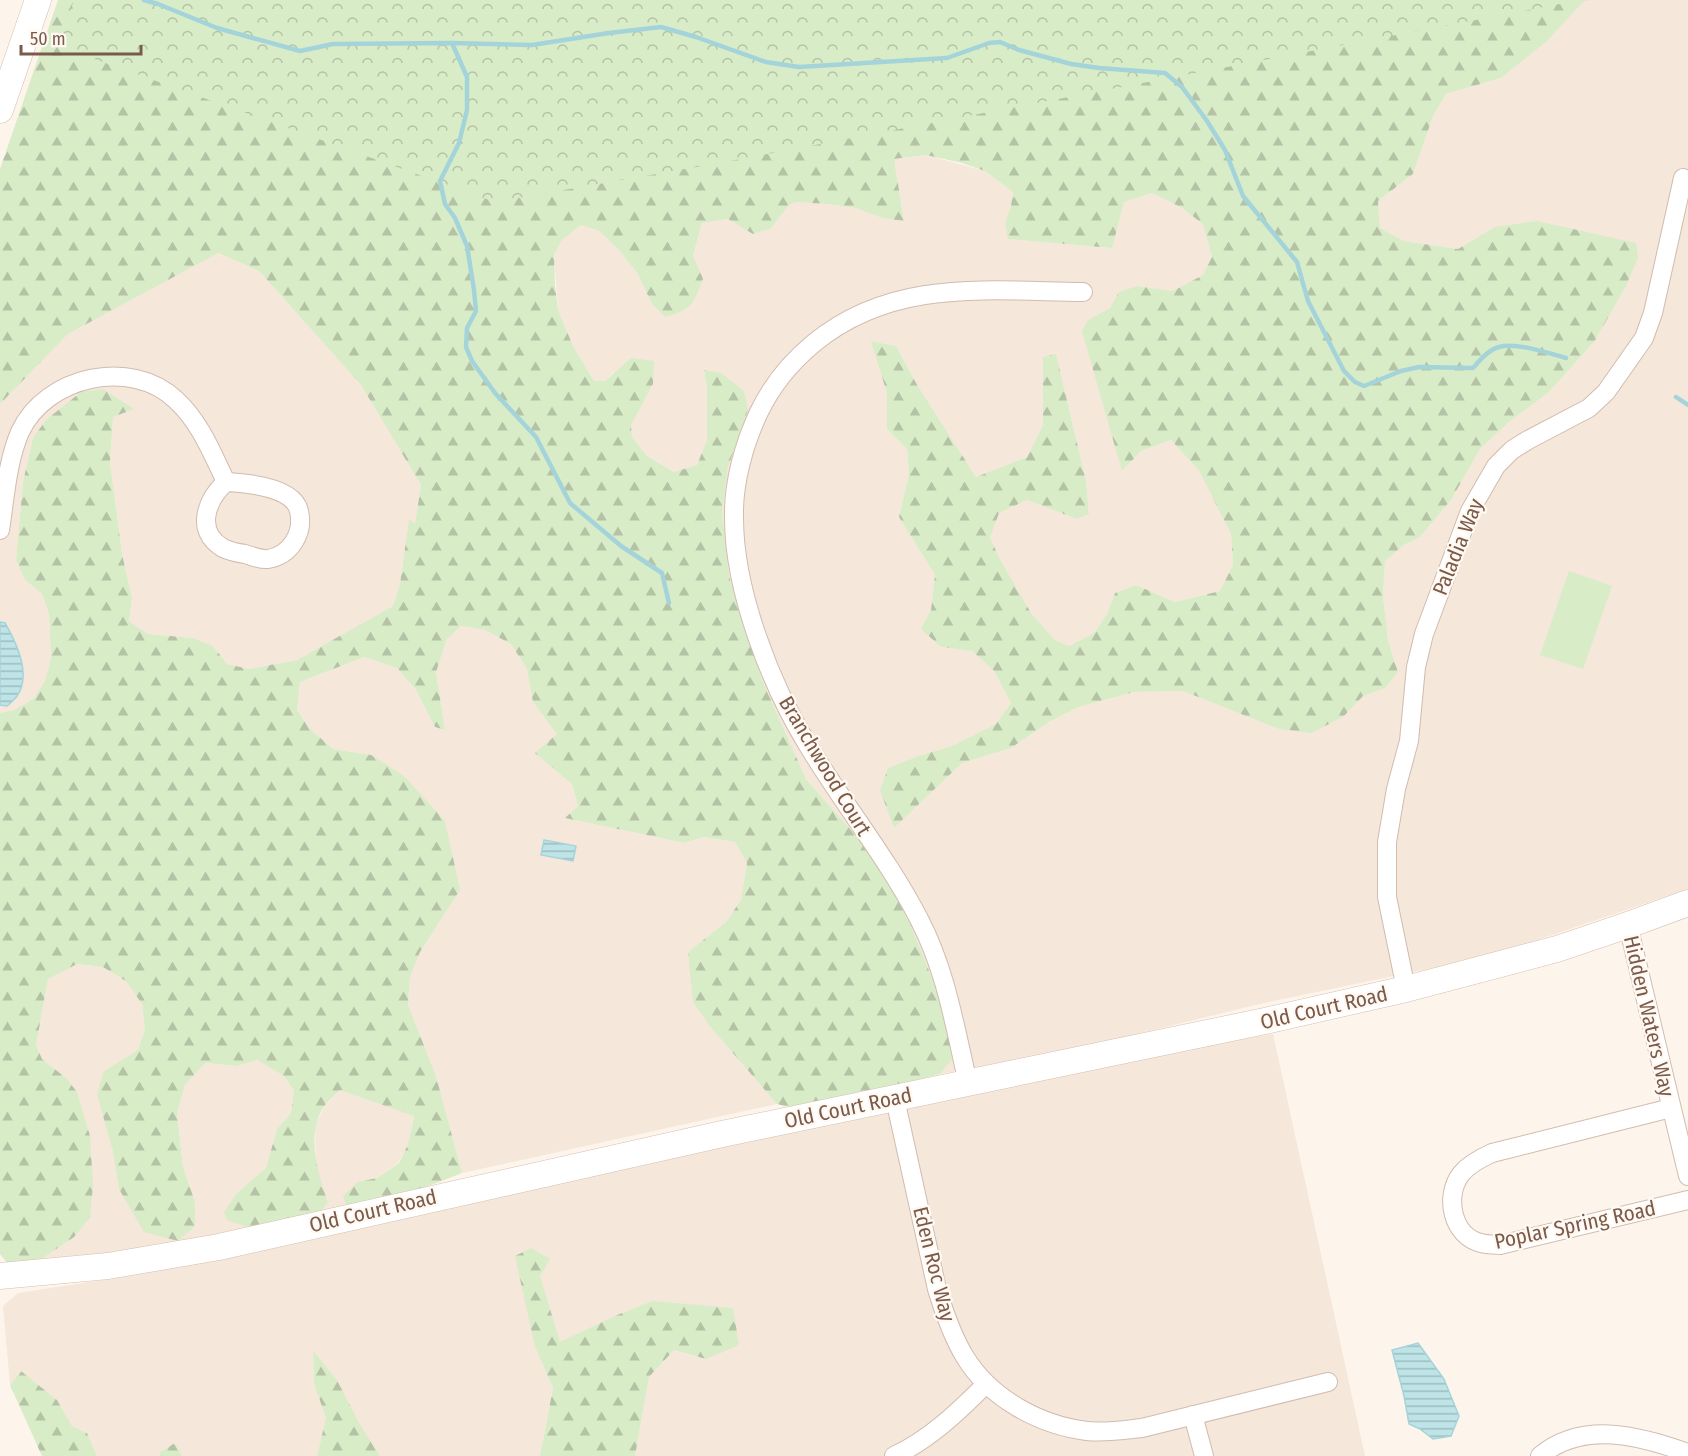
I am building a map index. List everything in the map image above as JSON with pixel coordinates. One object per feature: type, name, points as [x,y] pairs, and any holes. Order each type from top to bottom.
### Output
[{"type":"main road","points":[[0,110],[39,0]]},
{"type":"main road","name":"Old Court Road","points":[[0,1276],[108,1266],[219,1247],[722,1134],[1265,1021],[1406,989],[1557,949],[1628,926],[1688,903]]},
{"type":"street","name":"Paladia Way","points":[[1406,989],[1387,897],[1387,842],[1396,789],[1409,741],[1416,668],[1424,634],[1470,511],[1496,466],[1512,450],[1528,440],[1589,408],[1606,392],[1644,338],[1653,313],[1683,178]]},
{"type":"street","name":"Branchwood Court","points":[[968,1083],[945,983],[920,921],[899,884],[807,745],[782,697],[758,637],[743,588],[736,551],[734,518],[736,486],[753,424],[782,374],[801,353],[850,317],[879,305],[942,291],[1083,292]]},
{"type":"street","points":[[0,530],[13,453],[21,431],[31,414],[57,390],[87,379],[121,377],[161,388],[187,411],[204,436],[226,482]]},
{"type":"street","points":[[226,482],[245,483],[277,491],[291,498],[299,509],[300,523],[293,546],[282,554],[266,559],[222,547],[207,527],[206,515],[209,503],[216,491],[226,482]]},
{"type":"street","name":"Hidden Waters Way","points":[[1628,926],[1688,1176]]},
{"type":"street","name":"Eden Roc Way","points":[[895,1099],[944,1313],[966,1359],[986,1384],[1013,1404],[1038,1418],[1088,1431],[1142,1428],[1328,1382]]},
{"type":"street","name":"Poplar Spring Road","points":[[1671,1108],[1492,1153],[1476,1161],[1462,1174],[1455,1186],[1452,1203],[1454,1216],[1460,1230],[1479,1243],[1500,1245],[1688,1200]]},
{"type":"street","points":[[894,1456],[930,1436],[954,1417],[986,1384]]},
{"type":"street","points":[[1193,1414],[1204,1456]]},
{"type":"street","points":[[1540,1456],[1557,1444],[1576,1438],[1618,1434],[1646,1438],[1688,1453]]},
{"type":"shaded area","points":[[1581,0],[1688,0],[1688,889],[1490,956],[1264,1003],[1071,1050],[940,1074],[954,1056],[943,1005],[911,926],[878,861],[806,779],[762,680],[728,576],[722,512],[728,467],[748,410],[704,371],[707,388],[707,440],[697,465],[674,472],[647,456],[632,437],[631,424],[653,384],[614,372],[605,381],[594,381],[573,346],[558,310],[554,255],[562,240],[581,225],[599,231],[619,250],[637,273],[652,304],[693,256],[702,223],[728,219],[771,228],[789,205],[796,202],[856,208],[882,218],[904,221],[894,159],[926,155],[985,171],[1013,192],[1005,223],[1009,239],[1111,248],[1124,202],[1152,193],[1182,208],[1203,223],[1212,257],[1204,275],[1173,291],[1137,286],[1110,308],[1088,320],[1123,470],[1141,451],[1171,440],[1200,472],[1219,507],[1231,534],[1233,565],[1220,591],[1175,602],[1136,585],[1115,593],[1107,614],[1094,633],[1069,646],[1055,640],[1031,613],[990,538],[999,513],[1027,500],[1077,519],[1089,514],[1086,481],[1056,355],[1043,357],[1043,425],[1027,457],[976,477],[916,383],[896,346],[872,341],[887,393],[887,429],[907,449],[909,474],[899,517],[935,575],[931,610],[941,647],[972,651],[994,671],[1011,703],[996,724],[952,746],[888,768],[894,828],[962,763],[1011,748],[1049,722],[1079,707],[1134,692],[1183,691],[1279,729],[1344,716],[1363,696],[1385,688],[1398,671],[1388,640],[1383,596],[1385,561],[1404,545],[1420,537],[1451,500],[1480,449],[1509,422],[1548,393],[1594,342],[1625,288],[1495,227],[1458,249],[1404,241],[1380,228],[1378,201],[1413,174],[1433,116],[1446,94],[1501,78],[1545,43],[1583,1]]},
{"type":"shaded area","points":[[217,253],[259,271],[361,385],[421,485],[415,524],[409,520],[400,584],[393,606],[297,660],[249,669],[227,664],[213,646],[193,638],[148,634],[129,621],[132,598],[122,554],[110,462],[113,417],[133,409],[33,438],[23,482],[16,560],[25,580],[42,594],[49,614],[51,658],[45,681],[33,699],[14,710],[0,713],[0,404],[68,334]]},
{"type":"shaded area","points":[[461,626],[485,630],[511,644],[527,669],[533,702],[558,734],[536,753],[572,784],[578,806],[565,818],[683,843],[703,837],[735,842],[747,863],[741,900],[726,922],[688,952],[712,1029],[777,1104],[462,1173],[436,1076],[408,1006],[410,977],[420,952],[460,890],[371,755],[333,749],[309,728],[297,710],[300,682],[364,657],[397,668],[416,690],[435,727],[445,730],[436,672],[447,639]]},
{"type":"shaded area","points":[[77,964],[103,967],[126,981],[142,1004],[145,1029],[138,1050],[104,1071],[119,1189],[195,1202],[183,1167],[177,1113],[185,1085],[204,1063],[237,1066],[257,1060],[284,1076],[294,1091],[291,1113],[277,1129],[266,1168],[237,1193],[250,1228],[117,1252],[37,1262],[74,1237],[66,1078],[42,1059],[36,1045],[48,979]]},
{"type":"shaded area","points":[[1273,1034],[1365,1456],[635,1456],[649,1377],[674,1350],[706,1359],[652,1301],[560,1343],[531,1248],[535,1347],[553,1388],[540,1456],[380,1456],[313,1351],[314,1384],[326,1418],[317,1456],[182,1456],[175,1443],[160,1452],[159,1456],[97,1456],[87,1433],[72,1426],[57,1400],[21,1371],[10,1385],[3,1306],[18,1293],[142,1274],[419,1207],[1187,1048]]},
{"type":"shaded area","points":[[340,1090],[414,1115],[408,1144],[398,1163],[377,1178],[358,1182],[348,1209],[317,1216],[328,1201],[316,1169],[315,1127],[324,1107]]},
{"type":"green space","points":[[58,0],[1581,0],[1584,1],[1545,43],[1501,78],[1446,94],[1433,116],[1413,174],[1378,201],[1380,228],[1404,241],[1458,249],[1495,227],[1537,221],[1636,243],[1638,258],[1625,288],[1594,342],[1548,393],[1509,422],[1480,449],[1451,500],[1420,537],[1404,545],[1385,561],[1383,596],[1388,640],[1398,672],[1385,688],[1363,696],[1344,716],[1312,733],[1279,729],[1183,691],[1134,692],[1079,707],[1049,722],[1011,748],[962,763],[894,828],[880,790],[888,768],[952,746],[996,724],[1011,703],[994,671],[972,651],[941,647],[921,629],[931,610],[935,575],[899,517],[909,474],[907,449],[887,429],[887,393],[871,341],[896,346],[916,383],[976,477],[1027,457],[1043,425],[1043,357],[1056,354],[1086,481],[1089,514],[1077,519],[1027,500],[999,513],[990,538],[1031,613],[1055,640],[1069,646],[1094,633],[1107,614],[1115,593],[1136,585],[1175,602],[1220,591],[1233,565],[1231,534],[1200,472],[1171,440],[1141,451],[1122,471],[1082,331],[1088,320],[1110,308],[1119,292],[1137,286],[1173,291],[1203,275],[1212,257],[1203,224],[1182,208],[1152,193],[1124,202],[1112,248],[1008,239],[1005,223],[1013,192],[985,171],[926,155],[894,159],[904,221],[882,218],[856,208],[796,202],[789,205],[771,228],[753,234],[728,219],[702,223],[693,256],[703,279],[700,287],[687,308],[665,317],[652,304],[637,273],[619,250],[599,231],[581,225],[562,240],[554,255],[558,310],[573,346],[594,381],[605,381],[631,358],[654,361],[653,384],[631,425],[632,437],[647,456],[674,472],[697,465],[707,440],[707,388],[704,370],[721,373],[744,391],[748,410],[728,467],[722,512],[729,576],[762,680],[806,779],[878,861],[911,926],[943,1005],[954,1057],[940,1074],[800,1110],[777,1104],[712,1029],[693,1002],[688,952],[726,922],[741,900],[747,863],[735,842],[703,837],[684,843],[565,818],[578,806],[572,784],[535,753],[557,734],[533,702],[527,669],[511,644],[485,630],[461,626],[447,639],[436,672],[445,730],[435,727],[416,690],[397,668],[364,657],[300,682],[297,710],[309,728],[333,749],[371,755],[404,776],[445,821],[460,890],[420,952],[410,977],[408,1005],[436,1076],[462,1173],[372,1208],[348,1209],[343,1196],[358,1182],[377,1178],[399,1163],[408,1144],[414,1116],[340,1090],[323,1108],[315,1131],[315,1155],[328,1202],[317,1216],[250,1228],[227,1220],[224,1212],[237,1193],[266,1168],[277,1129],[291,1113],[294,1091],[284,1076],[257,1060],[237,1066],[205,1063],[185,1085],[177,1113],[183,1167],[195,1202],[195,1226],[178,1241],[144,1232],[119,1189],[112,1148],[97,1094],[104,1071],[138,1050],[145,1029],[142,1004],[126,981],[103,967],[77,964],[48,979],[36,1045],[42,1059],[66,1078],[77,1092],[90,1136],[93,1185],[90,1217],[74,1237],[37,1262],[7,1263],[0,1254],[0,713],[14,710],[33,699],[45,681],[51,658],[49,614],[42,594],[25,580],[16,560],[23,482],[33,438],[46,420],[81,392],[103,389],[134,409],[113,417],[110,462],[122,554],[132,598],[129,621],[148,634],[193,638],[213,646],[227,664],[249,669],[297,660],[393,606],[400,584],[409,519],[415,524],[421,485],[361,385],[259,271],[218,253],[68,334],[0,404],[0,169]]},
{"type":"green space","points":[[74,0],[1593,0],[1560,4],[725,162],[495,202],[58,46]]},
{"type":"green space","points":[[1569,571],[1612,586],[1583,669],[1540,655]]},
{"type":"green space","points":[[531,1248],[550,1259],[540,1276],[560,1342],[652,1301],[733,1308],[739,1345],[706,1359],[674,1350],[649,1377],[635,1456],[540,1456],[553,1388],[535,1347],[515,1256]]},
{"type":"green space","points":[[313,1350],[338,1382],[358,1421],[380,1456],[317,1456],[326,1418],[314,1384]]},
{"type":"green space","points":[[21,1371],[57,1400],[72,1426],[87,1433],[97,1456],[42,1456],[10,1385]]},
{"type":"green space","points":[[175,1443],[182,1456],[159,1456],[160,1452]]},
{"type":"water","points":[[0,622],[5,623],[14,639],[23,669],[21,688],[7,706],[0,705]]},
{"type":"water","points":[[544,840],[576,846],[573,861],[541,855]]},
{"type":"water","points":[[1418,1343],[1444,1379],[1459,1416],[1451,1436],[1433,1439],[1409,1424],[1392,1350]]},
{"type":"waterway","points":[[144,0],[217,28],[300,51],[333,44],[532,45],[661,27],[766,62],[799,67],[947,58],[989,43],[1000,42],[1019,50],[1071,64],[1165,73],[1182,87],[1207,121],[1225,150],[1243,196],[1297,262],[1308,301],[1344,371],[1355,382],[1364,386],[1401,371],[1419,367],[1473,368],[1491,350],[1506,346],[1532,349],[1566,358]]},
{"type":"waterway","points":[[452,43],[467,77],[467,110],[459,143],[440,181],[445,204],[455,218],[467,246],[474,290],[476,311],[467,328],[466,347],[472,361],[495,393],[536,437],[570,503],[621,546],[662,573],[669,603]]},
{"type":"waterway","points":[[1676,397],[1688,405]]}]
